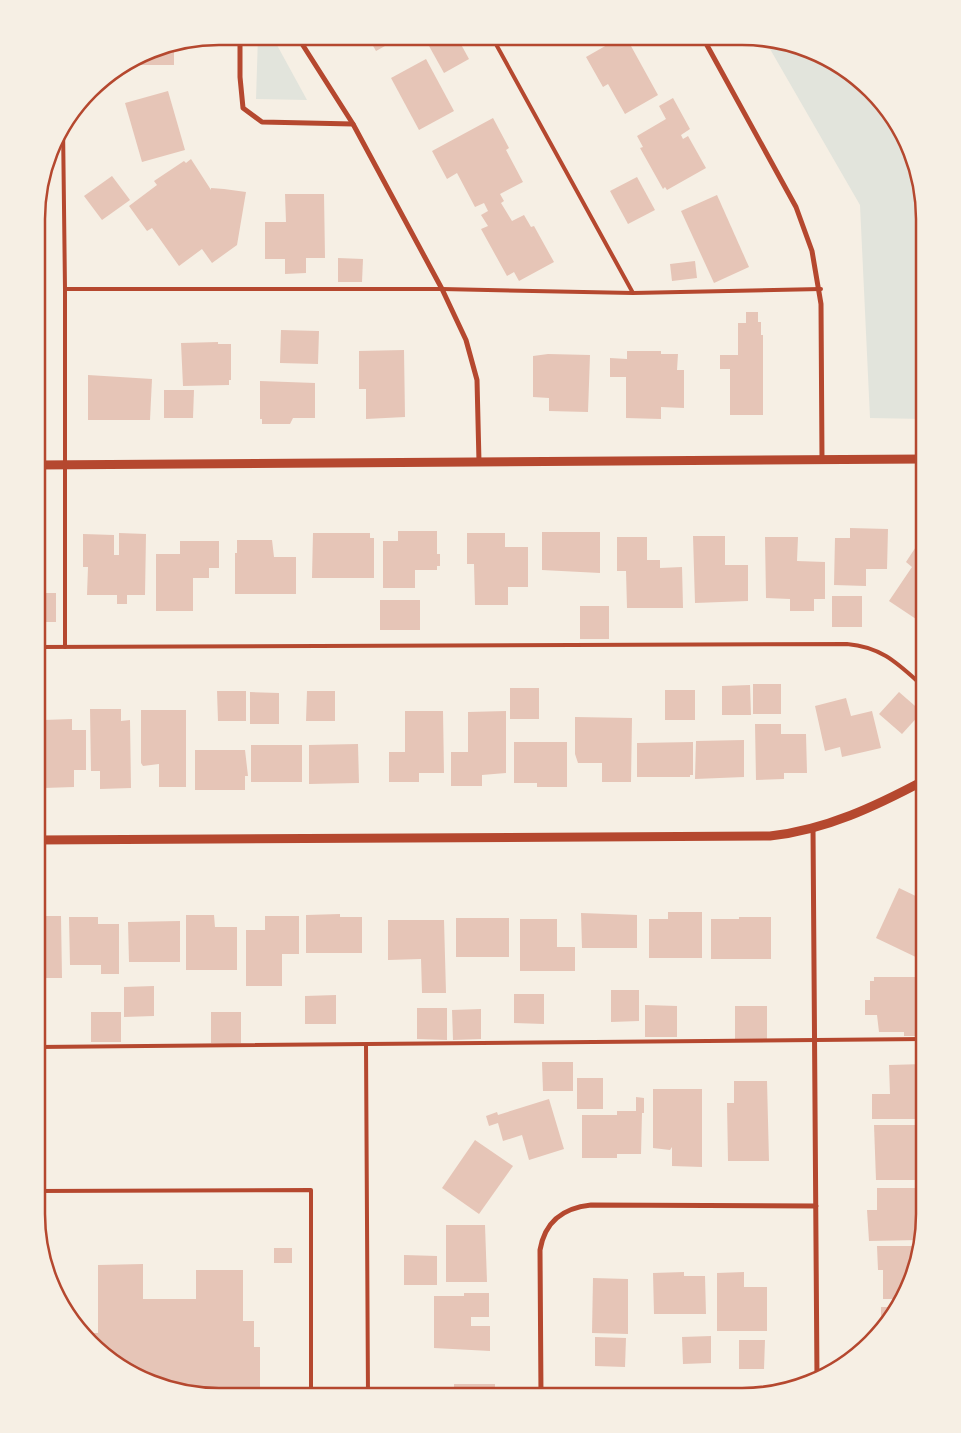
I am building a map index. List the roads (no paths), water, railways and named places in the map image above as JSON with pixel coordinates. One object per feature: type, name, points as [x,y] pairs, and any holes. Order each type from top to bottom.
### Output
[{"type":"street","points":[[240,45],[243,108],[262,122],[354,124]]},
{"type":"street","points":[[303,45],[354,124],[442,289],[466,340],[477,380],[478,462]]},
{"type":"street","points":[[707,45],[796,208],[812,251],[820,289],[822,460]]},
{"type":"street","points":[[45,465],[916,459]]},
{"type":"street","points":[[45,840],[749,836],[792,834],[868,809],[916,784]]},
{"type":"street","points":[[813,828],[817,1371]]},
{"type":"street","points":[[541,1388],[540,1250],[546,1229],[560,1214],[571,1208],[591,1205],[816,1206]]},
{"type":"lane","points":[[496,45],[633,293]]},
{"type":"lane","points":[[63,142],[65,646]]},
{"type":"lane","points":[[65,290],[442,289],[633,293],[820,289]]},
{"type":"lane","points":[[45,647],[847,644],[874,648],[883,653],[916,681]]},
{"type":"lane","points":[[45,1047],[916,1039]]},
{"type":"lane","points":[[366,1045],[368,1388]]},
{"type":"lane","points":[[45,1191],[312,1190],[311,1388]]}]
